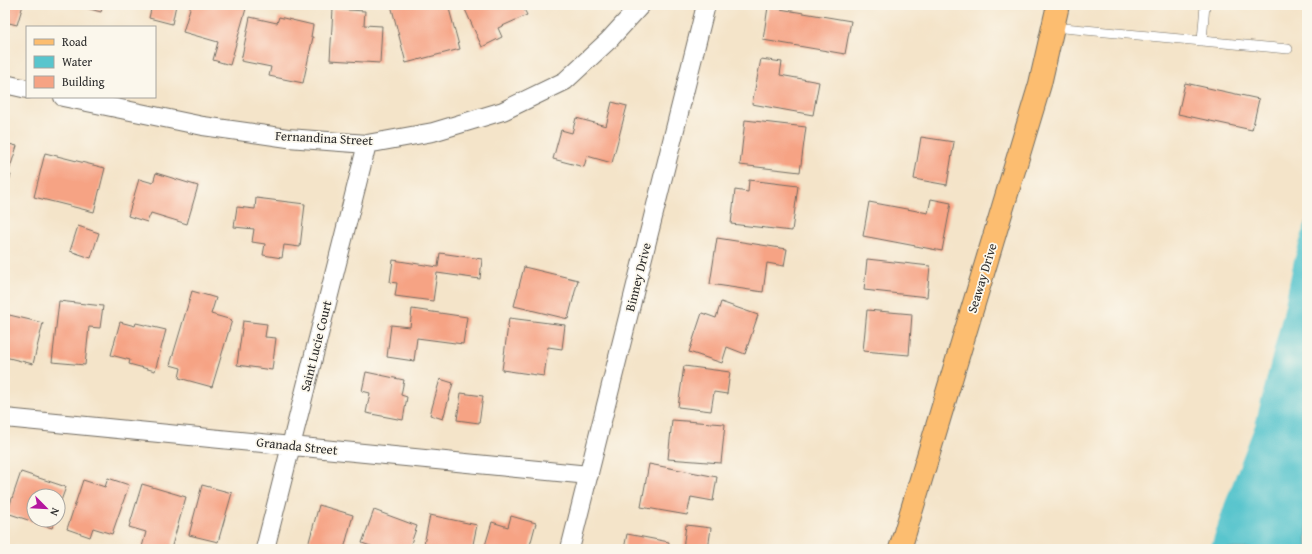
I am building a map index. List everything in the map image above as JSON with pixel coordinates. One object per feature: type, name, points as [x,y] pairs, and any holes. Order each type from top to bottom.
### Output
[{"type":"main road","name":"Seaway Drive","points":[[900,549],[1040,84],[1058,5]]},
{"type":"street","name":"Fernandina Street","points":[[68,98],[203,126],[288,138],[367,144],[433,132],[503,111],[565,81],[609,40],[641,5]]},
{"type":"street","name":"Binney Drive","points":[[570,549],[706,5]]},
{"type":"street","points":[[5,84],[26,89]]},
{"type":"street","name":"Saint Lucie Court","points":[[265,549],[367,144]]},
{"type":"street","name":"Granada Street","points":[[5,418],[589,475]]},
{"type":"lane","points":[[1202,41],[1205,5]]},
{"type":"lane","points":[[1053,27],[1288,49]]},
{"type":"water","points":[[1307,184],[1307,549],[1201,549],[1244,435]]},
{"type":"pier","points":[[1307,182],[1307,219],[1294,260],[1284,309],[1255,425],[1225,503],[1210,549],[1199,549],[1215,497],[1242,434],[1272,313],[1276,276]]},
{"type":"building","points":[[5,5],[23,5],[17,25],[5,22]]},
{"type":"building","points":[[75,5],[103,5],[101,12]]},
{"type":"building","points":[[152,5],[176,5],[172,24],[149,18]]},
{"type":"building","points":[[191,5],[247,5],[230,65],[213,60],[218,42],[183,32]]},
{"type":"building","points":[[391,5],[448,5],[460,49],[406,63]]},
{"type":"building","points":[[463,5],[522,5],[527,15],[498,28],[502,37],[482,47]]},
{"type":"building","points":[[768,7],[851,21],[845,54],[763,40]]},
{"type":"building","points":[[333,9],[365,11],[364,25],[382,26],[380,63],[330,60]]},
{"type":"building","points":[[250,17],[277,23],[279,17],[313,25],[311,37],[313,37],[303,83],[269,76],[271,67],[241,61]]},
{"type":"building","points":[[761,59],[782,62],[780,75],[819,82],[813,115],[752,104]]},
{"type":"building","points":[[1185,83],[1259,99],[1252,130],[1178,114]]},
{"type":"building","points":[[612,102],[627,106],[612,163],[587,156],[584,167],[553,159],[561,130],[572,133],[576,118],[606,126]]},
{"type":"building","points":[[745,120],[806,127],[800,172],[740,165]]},
{"type":"building","points":[[921,137],[954,142],[947,185],[914,179]]},
{"type":"building","points":[[5,143],[17,146],[8,174],[11,175],[5,192]]},
{"type":"building","points":[[45,153],[105,168],[94,212],[34,197]]},
{"type":"building","points":[[156,173],[198,186],[187,224],[151,213],[147,222],[128,216],[139,179],[153,183]]},
{"type":"building","points":[[749,180],[798,186],[792,231],[731,224],[735,190],[748,192]]},
{"type":"building","points":[[256,198],[305,204],[300,247],[284,245],[282,258],[263,255],[265,244],[252,242],[254,229],[234,227],[237,207],[255,209]]},
{"type":"building","points":[[931,199],[951,203],[942,251],[863,236],[869,202],[928,213]]},
{"type":"building","points":[[78,226],[99,233],[91,258],[70,251]]},
{"type":"building","points":[[717,238],[787,249],[784,266],[767,263],[763,292],[710,284]]},
{"type":"building","points":[[440,253],[482,259],[480,279],[437,273],[433,301],[395,296],[397,283],[390,282],[393,260],[438,267]]},
{"type":"building","points":[[867,259],[930,266],[927,297],[864,290]]},
{"type":"building","points":[[524,267],[578,280],[568,319],[514,306]]},
{"type":"building","points":[[192,291],[216,298],[211,314],[232,320],[212,387],[179,378],[181,368],[170,365]]},
{"type":"building","points":[[59,301],[103,306],[100,328],[89,327],[85,365],[52,362]]},
{"type":"building","points":[[721,302],[758,315],[745,354],[727,347],[722,363],[689,352],[702,313],[716,318]]},
{"type":"building","points":[[412,309],[467,317],[463,344],[417,338],[414,361],[387,357],[391,325],[410,327]]},
{"type":"building","points":[[867,310],[912,314],[909,355],[863,351]]},
{"type":"building","points":[[5,314],[43,323],[33,364],[5,357]]},
{"type":"building","points":[[509,318],[565,325],[562,349],[548,347],[544,376],[502,370]]},
{"type":"building","points":[[243,321],[267,324],[265,337],[276,338],[272,370],[237,365]]},
{"type":"building","points":[[120,322],[135,326],[136,323],[166,330],[155,371],[129,364],[130,360],[111,355]]},
{"type":"building","points":[[684,366],[730,372],[727,394],[714,392],[711,411],[678,407]]},
{"type":"building","points":[[366,372],[404,380],[401,395],[407,397],[403,420],[366,413],[370,393],[362,391]]},
{"type":"building","points":[[440,379],[453,383],[443,419],[430,415]]},
{"type":"building","points":[[461,393],[483,396],[479,423],[457,420]]},
{"type":"building","points":[[672,420],[725,424],[721,463],[668,459]]},
{"type":"building","points":[[649,464],[717,477],[713,501],[691,497],[687,515],[641,507]]},
{"type":"building","points":[[21,472],[66,487],[26,488],[26,519],[7,513]]},
{"type":"building","points":[[108,478],[129,485],[112,534],[93,528],[90,537],[67,529],[83,480],[105,487]]},
{"type":"building","points":[[142,484],[186,497],[171,549],[149,549],[142,547],[146,532],[129,527]]},
{"type":"building","points":[[202,485],[232,493],[218,542],[189,535]]},
{"type":"building","points":[[319,505],[353,515],[344,549],[307,549]]},
{"type":"building","points":[[374,510],[417,526],[409,549],[379,549],[362,543]]},
{"type":"building","points":[[430,515],[477,525],[472,549],[423,549]]},
{"type":"building","points":[[511,516],[536,523],[529,549],[484,549],[492,522],[508,527]]},
{"type":"building","points":[[686,525],[711,528],[708,549],[683,549]]},
{"type":"building","points":[[627,534],[669,542],[668,549],[624,549]]}]
